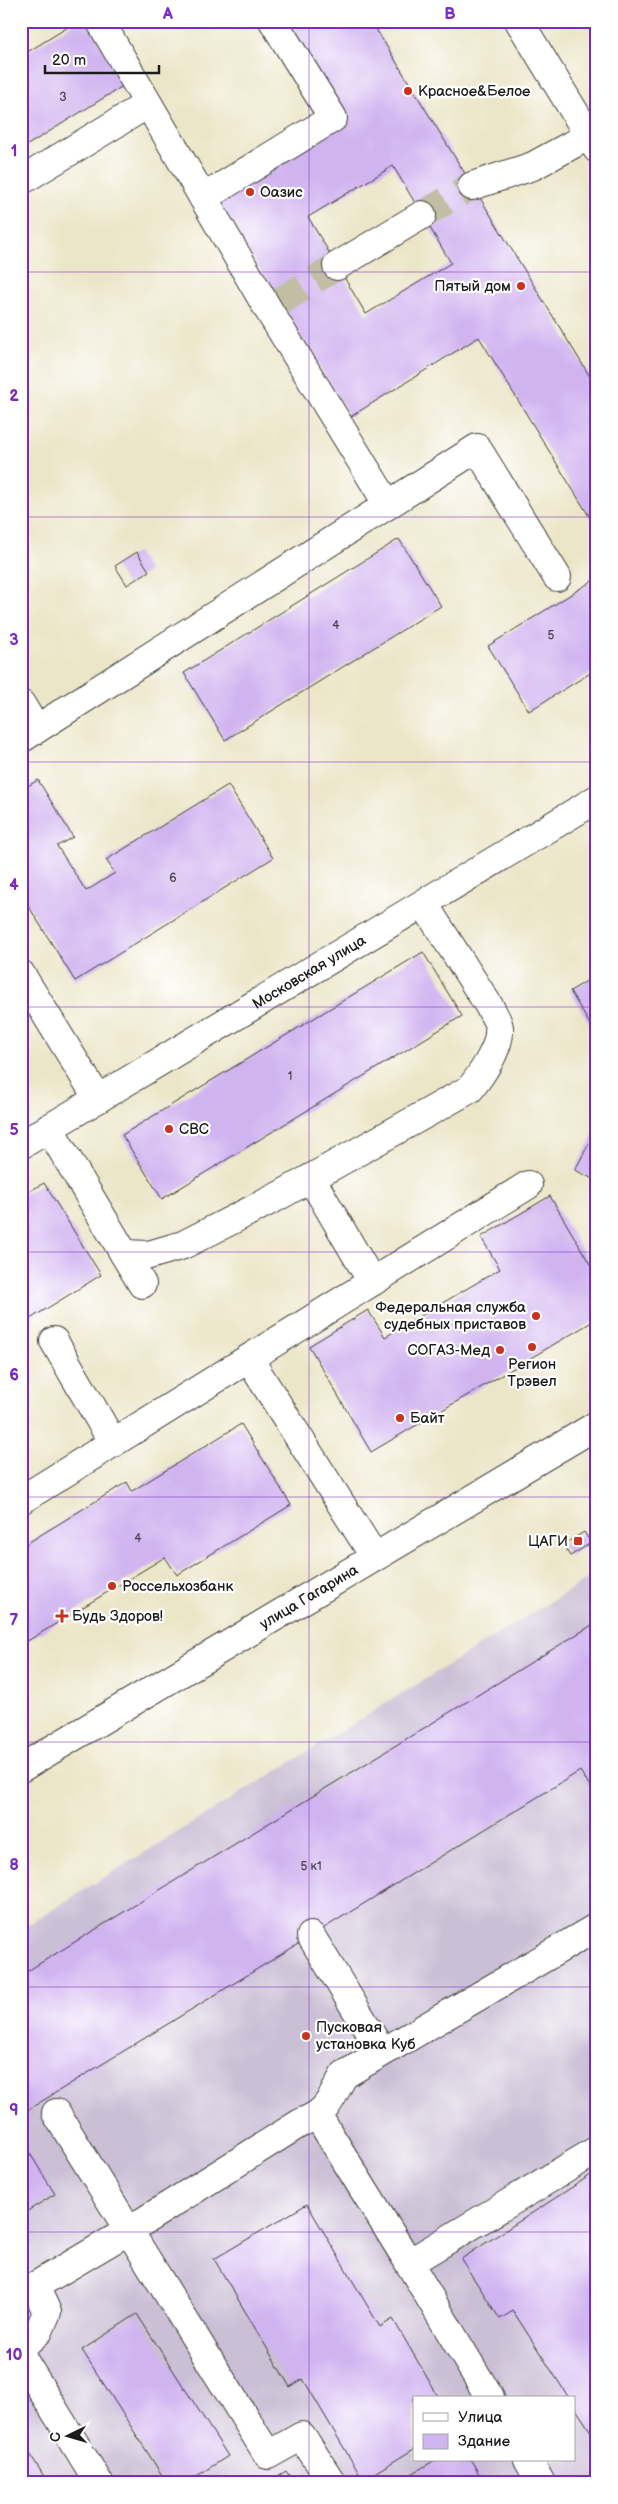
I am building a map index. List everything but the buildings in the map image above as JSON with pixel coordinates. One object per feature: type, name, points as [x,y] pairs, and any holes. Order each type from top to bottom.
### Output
[{"type":"main road","points":[[100,21],[203,198],[274,306],[388,505]]},
{"type":"main road","points":[[203,198],[333,118],[273,21]]},
{"type":"main road","points":[[472,186],[533,166],[593,143],[519,21]]},
{"type":"main road","points":[[21,181],[148,104]]},
{"type":"main road","points":[[337,266],[422,215]]},
{"type":"main road","points":[[21,704],[29,734],[478,448],[557,577]]},
{"type":"main road","name":"Московская улица","points":[[21,1145],[597,799]]},
{"type":"main road","points":[[124,1254],[149,1254],[184,1245],[311,1178],[470,1089],[485,1070],[500,1028],[491,1009],[424,904]]},
{"type":"main road","points":[[21,974],[98,1099]]},
{"type":"main road","points":[[49,1128],[142,1284]]},
{"type":"main road","points":[[311,1178],[372,1282]]},
{"type":"main road","points":[[21,1500],[528,1185]]},
{"type":"main road","points":[[54,1341],[114,1443]]},
{"type":"main road","points":[[249,1359],[374,1556]]},
{"type":"main road","name":"улица Гагарина","points":[[21,1768],[374,1556],[597,1425]]},
{"type":"main road","points":[[21,2347],[39,2331],[47,2312],[35,2286],[128,2231],[302,2122],[318,2116],[331,2100],[344,2075],[597,1927]]},
{"type":"main road","points":[[311,1936],[382,2052]]},
{"type":"main road","points":[[56,2113],[268,2456],[302,2436],[332,2483]]},
{"type":"main road","points":[[318,2116],[489,2396]]},
{"type":"main road","points":[[409,2263],[597,2150]]},
{"type":"main road","points":[[21,2356],[99,2483]]},
{"type":"main road","points":[[529,2462],[541,2483]]},
{"type":"shaded area","points":[[597,1573],[597,2483],[21,2483],[21,1929]]},
{"type":"tunnel","points":[[422,215],[472,186]]},
{"type":"tunnel","points":[[279,302],[337,266]]},
{"type":"place","name":"Красное&Белое","points":[[408,91]]},
{"type":"place","name":"Оазис","points":[[250,192]]},
{"type":"place","name":"Пятый дом","points":[[521,286]]},
{"type":"place","name":"СВС","points":[[169,1129]]},
{"type":"place","name":"Федеральная служба судебных приставов","points":[[536,1316]]},
{"type":"place","name":"Регион Трэвел","points":[[532,1347]]},
{"type":"place","name":"СОГАЗ-Мед","points":[[500,1350]]},
{"type":"place","name":"Байт","points":[[400,1418]]},
{"type":"place","name":"ЦАГИ","points":[[578,1541]]},
{"type":"place","name":"Россельхозбанк","points":[[112,1586]]},
{"type":"place","name":"Будь Здоров!","points":[[62,1616]]},
{"type":"place","name":"Пусковая установка Куб","points":[[306,2036]]}]
